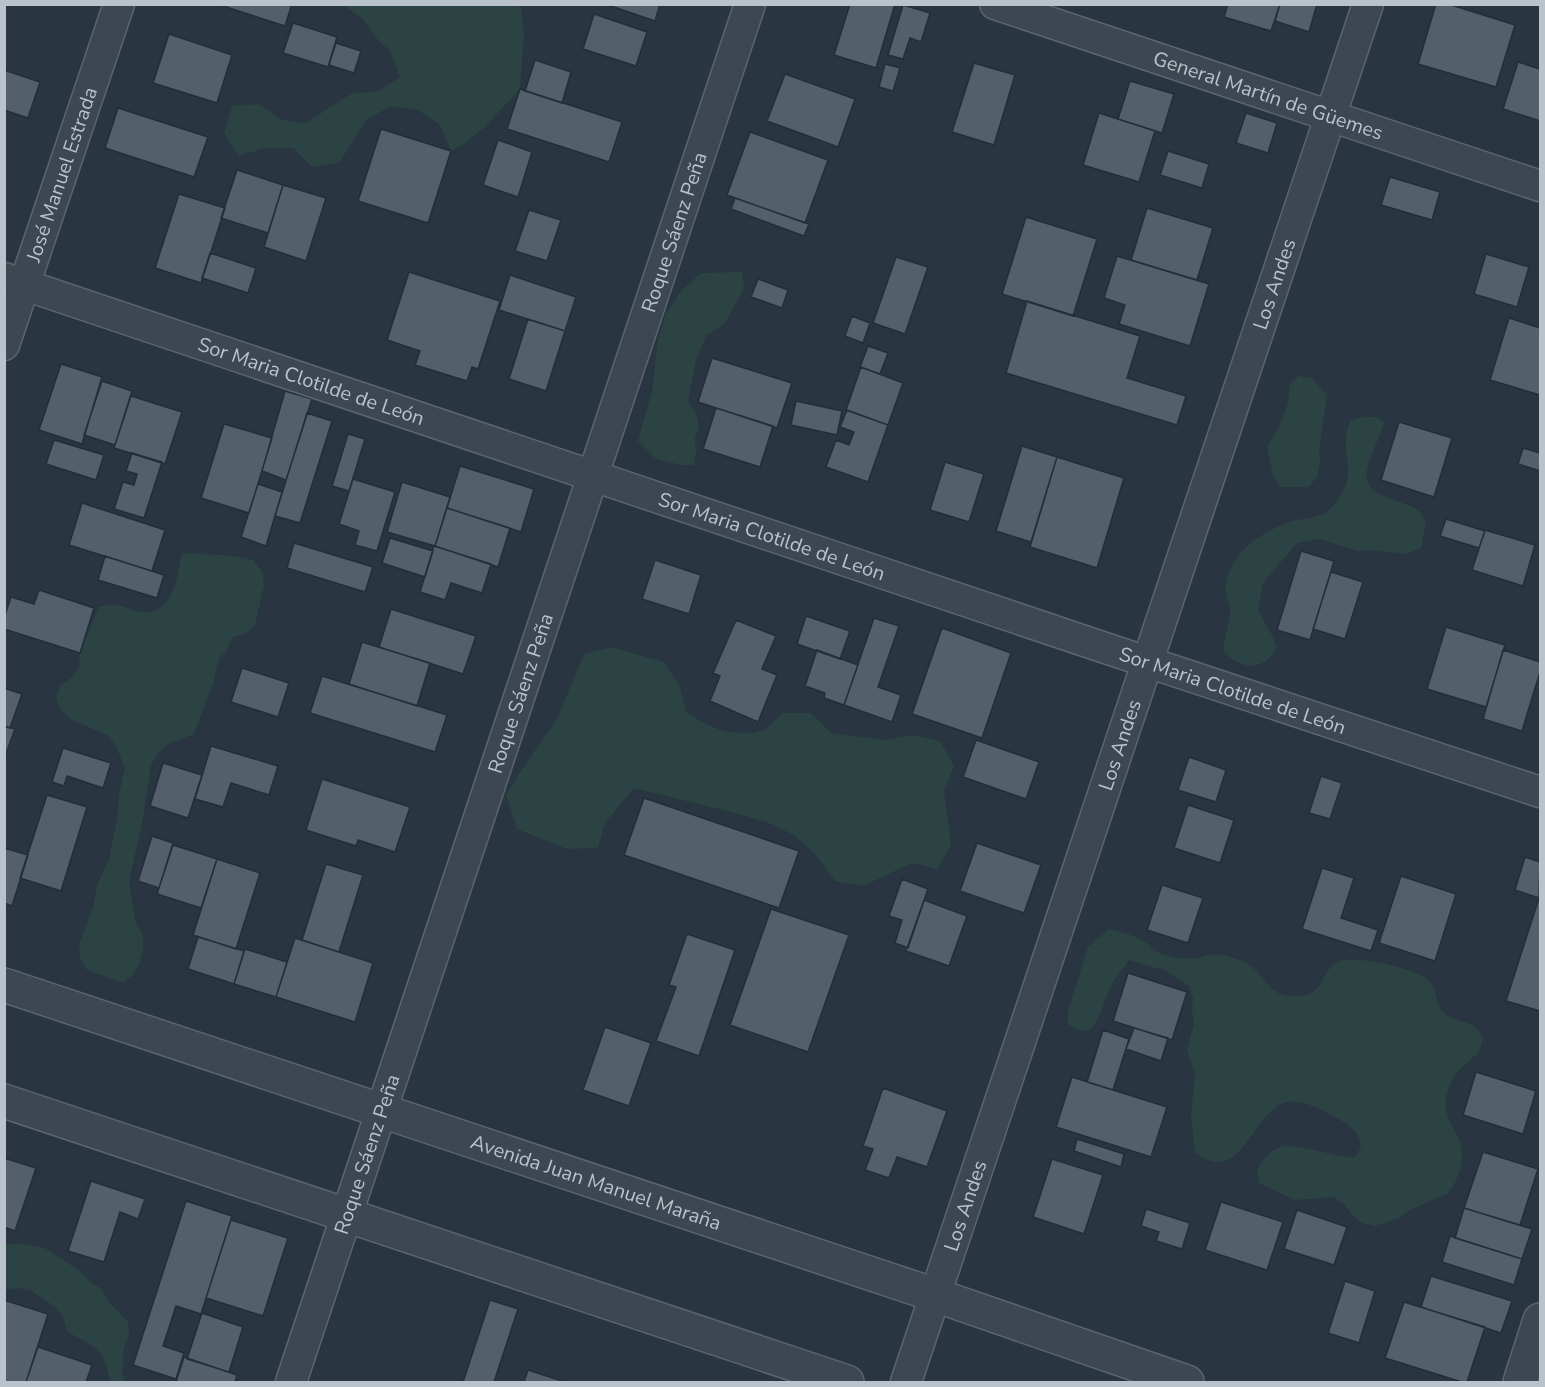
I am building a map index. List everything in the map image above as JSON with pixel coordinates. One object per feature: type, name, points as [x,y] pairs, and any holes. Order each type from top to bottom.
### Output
[{"type":"street","name":"José Manuel Estrada","points":[[4,345],[15,281],[119,4]]},
{"type":"street","name":"Roque Sáenz Peña","points":[[291,1383],[750,4]]},
{"type":"street","name":"General Martín de Güemes","points":[[995,4],[1540,186]]},
{"type":"street","name":"Los Andes","points":[[906,1383],[1368,4]]},
{"type":"street","name":"Sor Maria Clotilde de León","points":[[15,281],[593,474],[1148,664],[1540,792]]},
{"type":"street","name":"Avenida Juan Manuel Maraña","points":[[4,985],[935,1295],[1187,1383]]},
{"type":"street","points":[[4,1101],[847,1383]]},
{"type":"street","points":[[1520,1383],[1540,1320]]},
{"type":"green space","points":[[516,4],[521,8],[524,34],[520,89],[485,127],[451,151],[440,125],[418,110],[391,106],[367,119],[339,163],[312,167],[293,148],[265,148],[239,156],[224,133],[232,106],[259,104],[280,119],[304,124],[351,94],[378,91],[400,77],[390,51],[378,40],[362,18],[343,5]]},
{"type":"green space","points":[[742,272],[744,288],[725,323],[706,336],[696,360],[688,401],[696,413],[699,426],[695,439],[694,465],[681,465],[656,459],[638,441],[652,391],[658,339],[666,313],[682,290],[701,273]]},
{"type":"green space","points":[[1299,376],[1312,378],[1327,395],[1319,450],[1320,463],[1317,477],[1308,487],[1280,487],[1273,475],[1267,447],[1286,410],[1289,385]]},
{"type":"green space","points":[[1363,417],[1376,417],[1384,422],[1368,464],[1367,480],[1377,492],[1418,510],[1426,521],[1421,548],[1405,554],[1358,551],[1319,539],[1297,543],[1263,583],[1258,610],[1277,648],[1259,665],[1244,665],[1237,662],[1223,651],[1230,610],[1226,586],[1234,562],[1249,545],[1268,532],[1289,522],[1312,518],[1332,507],[1346,483],[1348,473],[1346,445],[1350,421]]},
{"type":"green space","points":[[182,553],[226,555],[253,560],[262,571],[264,585],[255,625],[245,634],[232,637],[227,651],[219,658],[213,684],[194,734],[169,744],[158,753],[151,765],[143,818],[129,882],[136,924],[143,935],[143,950],[134,974],[123,983],[87,970],[80,959],[79,945],[92,910],[98,883],[109,859],[125,768],[115,744],[107,735],[72,720],[61,710],[56,699],[60,686],[71,678],[79,667],[80,653],[99,607],[115,605],[136,611],[158,610],[171,595]]},
{"type":"green space","points":[[611,647],[664,662],[680,687],[686,712],[722,730],[741,734],[751,733],[766,728],[782,713],[811,713],[831,733],[884,740],[912,735],[940,741],[954,766],[944,791],[951,845],[937,869],[912,863],[863,886],[835,881],[815,854],[795,836],[772,824],[634,788],[605,823],[598,848],[567,849],[517,829],[506,794],[556,721],[584,654]]},
{"type":"green space","points":[[1109,929],[1138,938],[1157,952],[1167,956],[1192,958],[1218,954],[1242,961],[1249,964],[1272,989],[1285,995],[1297,996],[1313,992],[1333,965],[1348,960],[1388,964],[1425,978],[1433,986],[1443,1012],[1450,1017],[1471,1024],[1483,1038],[1479,1052],[1460,1069],[1447,1092],[1445,1105],[1448,1118],[1461,1143],[1462,1157],[1455,1183],[1447,1194],[1410,1210],[1399,1218],[1375,1226],[1362,1223],[1344,1204],[1333,1197],[1294,1200],[1259,1183],[1257,1170],[1268,1155],[1279,1147],[1297,1147],[1354,1158],[1361,1147],[1357,1134],[1349,1126],[1310,1105],[1292,1101],[1275,1108],[1235,1155],[1224,1161],[1211,1161],[1195,1152],[1191,1114],[1195,1075],[1187,1050],[1194,1024],[1193,998],[1189,986],[1166,971],[1129,960],[1112,984],[1094,1026],[1089,1031],[1078,1030],[1068,1024],[1068,1011],[1088,947]]},
{"type":"green space","points":[[18,1243],[45,1248],[80,1271],[90,1282],[102,1289],[108,1301],[128,1322],[129,1335],[124,1348],[122,1375],[126,1382],[110,1382],[105,1361],[101,1355],[92,1346],[67,1331],[63,1317],[55,1307],[32,1291],[18,1288],[5,1290],[5,1245]]},
{"type":"building","points":[[217,4],[292,4],[285,26]]},
{"type":"building","points":[[605,4],[660,4],[655,21]]},
{"type":"building","points":[[850,4],[895,4],[876,68],[834,55]]},
{"type":"building","points":[[1228,4],[1280,4],[1271,31],[1224,17]]},
{"type":"building","points":[[1280,4],[1317,4],[1309,32],[1275,21]]},
{"type":"building","points":[[1436,4],[1448,4],[1515,25],[1496,87],[1418,64]]},
{"type":"building","points":[[903,5],[930,13],[921,42],[910,38],[903,59],[888,55]]},
{"type":"building","points":[[594,14],[647,32],[636,66],[583,49]]},
{"type":"building","points":[[293,23],[337,37],[328,67],[283,53]]},
{"type":"building","points":[[169,34],[232,55],[217,103],[153,83]]},
{"type":"building","points":[[336,43],[361,51],[354,73],[329,65]]},
{"type":"building","points":[[535,60],[571,72],[562,103],[525,91]]},
{"type":"building","points":[[1518,62],[1540,69],[1540,121],[1503,109]]},
{"type":"building","points":[[974,63],[1015,75],[994,145],[952,132]]},
{"type":"building","points":[[885,64],[900,68],[893,91],[879,87]]},
{"type":"building","points":[[4,70],[40,82],[28,118],[4,110]]},
{"type":"building","points":[[785,74],[855,99],[838,147],[767,121]]},
{"type":"building","points":[[1130,81],[1174,94],[1162,133],[1118,119]]},
{"type":"building","points":[[520,89],[622,122],[609,162],[507,129]]},
{"type":"building","points":[[118,108],[208,137],[194,177],[105,148]]},
{"type":"building","points":[[1099,113],[1155,131],[1139,182],[1083,165]]},
{"type":"building","points":[[1246,113],[1277,123],[1268,153],[1236,143]]},
{"type":"building","points":[[381,129],[451,151],[428,223],[358,201]]},
{"type":"building","points":[[750,132],[828,160],[805,223],[727,195]]},
{"type":"building","points":[[498,140],[532,152],[518,197],[483,185]]},
{"type":"building","points":[[1168,151],[1209,164],[1202,188],[1160,175]]},
{"type":"building","points":[[237,170],[283,185],[268,233],[221,218]]},
{"type":"building","points":[[1390,177],[1440,192],[1432,220],[1381,205]]},
{"type":"building","points":[[283,185],[326,198],[306,261],[264,247]]},
{"type":"building","points":[[179,194],[225,208],[201,283],[155,268]]},
{"type":"building","points":[[735,198],[809,224],[804,236],[731,209]]},
{"type":"building","points":[[1147,208],[1213,228],[1197,280],[1131,260]]},
{"type":"building","points":[[529,210],[561,220],[547,261],[515,251]]},
{"type":"building","points":[[1026,217],[1097,239],[1073,316],[1002,294]]},
{"type":"building","points":[[210,253],[256,268],[248,293],[202,278]]},
{"type":"building","points":[[1486,254],[1529,267],[1517,307],[1474,294]]},
{"type":"building","points":[[1117,256],[1209,284],[1190,346],[1119,324],[1125,305],[1104,298]]},
{"type":"building","points":[[896,257],[928,267],[905,334],[873,323]]},
{"type":"building","points":[[409,272],[500,301],[478,369],[472,367],[467,381],[415,365],[420,351],[387,340]]},
{"type":"building","points":[[510,275],[576,297],[565,331],[499,310]]},
{"type":"building","points":[[758,279],[788,290],[782,308],[751,297]]},
{"type":"building","points":[[1027,301],[1140,336],[1127,378],[1186,396],[1177,425],[1006,373]]},
{"type":"building","points":[[852,316],[870,323],[863,343],[845,336]]},
{"type":"building","points":[[1509,318],[1540,328],[1540,395],[1490,380]]},
{"type":"building","points":[[528,319],[565,331],[546,391],[509,379]]},
{"type":"building","points":[[868,346],[888,353],[880,374],[860,367]]},
{"type":"building","points":[[712,358],[792,383],[777,428],[698,402]]},
{"type":"building","points":[[61,364],[102,377],[82,444],[39,430]]},
{"type":"building","points":[[861,367],[903,383],[888,425],[846,410]]},
{"type":"building","points":[[102,381],[132,391],[115,445],[84,435]]},
{"type":"building","points":[[285,391],[312,399],[286,480],[262,471]]},
{"type":"building","points":[[131,396],[182,412],[165,464],[114,448]]},
{"type":"building","points":[[796,401],[842,411],[837,435],[791,425]]},
{"type":"building","points":[[716,408],[773,426],[760,467],[703,449]]},
{"type":"building","points":[[847,410],[888,425],[868,482],[826,467],[836,440],[849,445],[854,432],[840,427]]},
{"type":"building","points":[[307,413],[332,421],[300,523],[275,516]]},
{"type":"building","points":[[1399,422],[1452,438],[1434,497],[1381,480]]},
{"type":"building","points":[[224,424],[272,438],[249,513],[201,498]]},
{"type":"building","points":[[348,434],[365,439],[349,491],[332,486]]},
{"type":"building","points":[[54,440],[104,455],[96,480],[46,464]]},
{"type":"building","points":[[1022,446],[1057,457],[1031,542],[996,531]]},
{"type":"building","points":[[1523,448],[1540,453],[1540,471],[1518,464]]},
{"type":"building","points":[[132,453],[162,462],[144,518],[114,509],[123,482],[134,485],[137,474],[126,471]]},
{"type":"building","points":[[1057,457],[1124,478],[1097,568],[1030,547]]},
{"type":"building","points":[[945,462],[984,474],[969,522],[930,510]]},
{"type":"building","points":[[460,466],[534,489],[521,532],[447,508]]},
{"type":"building","points":[[353,479],[395,492],[377,551],[355,545],[359,531],[339,524]]},
{"type":"building","points":[[402,482],[450,497],[435,546],[387,532]]},
{"type":"building","points":[[258,484],[282,492],[266,546],[241,537]]},
{"type":"building","points":[[82,503],[165,530],[152,571],[69,545]]},
{"type":"building","points":[[447,508],[510,528],[498,567],[435,546]]},
{"type":"building","points":[[1446,519],[1485,531],[1479,548],[1440,536]]},
{"type":"building","points":[[1485,530],[1535,545],[1523,586],[1472,570]]},
{"type":"building","points":[[390,538],[433,551],[425,577],[382,563]]},
{"type":"building","points":[[294,543],[373,567],[365,592],[287,568]]},
{"type":"building","points":[[434,546],[491,564],[482,593],[451,583],[445,600],[420,592]]},
{"type":"building","points":[[1301,551],[1334,561],[1310,640],[1277,630]]},
{"type":"building","points":[[105,556],[164,575],[157,598],[98,580]]},
{"type":"building","points":[[655,560],[701,575],[689,614],[642,599]]},
{"type":"building","points":[[1331,572],[1363,582],[1345,639],[1313,629]]},
{"type":"building","points":[[39,590],[94,608],[80,653],[4,629],[4,618],[11,597],[34,604]]},
{"type":"building","points":[[391,609],[476,636],[463,674],[379,647]]},
{"type":"building","points":[[806,616],[850,631],[840,659],[797,644]]},
{"type":"building","points":[[874,618],[899,626],[878,687],[901,695],[892,722],[844,705]]},
{"type":"building","points":[[736,620],[776,636],[762,669],[777,675],[758,722],[710,701],[720,676],[713,673]]},
{"type":"building","points":[[1446,627],[1505,645],[1486,707],[1427,689]]},
{"type":"building","points":[[942,628],[1011,653],[982,738],[912,714]]},
{"type":"building","points":[[362,642],[430,663],[417,706],[349,684]]},
{"type":"building","points":[[817,650],[858,665],[844,705],[824,698],[825,693],[805,686]]},
{"type":"building","points":[[1503,650],[1540,662],[1540,672],[1522,731],[1483,719]]},
{"type":"building","points":[[242,668],[289,683],[278,717],[231,702]]},
{"type":"building","points":[[322,676],[447,715],[435,752],[310,713]]},
{"type":"building","points":[[4,688],[22,694],[10,728],[4,726]]},
{"type":"building","points":[[4,726],[15,729],[4,759]]},
{"type":"building","points":[[976,740],[1039,762],[1026,799],[963,777]]},
{"type":"building","points":[[211,746],[278,766],[269,795],[231,783],[223,807],[195,799]]},
{"type":"building","points":[[63,748],[111,763],[103,788],[67,776],[64,786],[52,782]]},
{"type":"building","points":[[1189,757],[1226,770],[1216,802],[1178,790]]},
{"type":"building","points":[[163,763],[202,775],[188,818],[150,806]]},
{"type":"building","points":[[1321,776],[1342,783],[1330,819],[1309,813]]},
{"type":"building","points":[[322,779],[410,807],[395,852],[358,840],[356,846],[306,830]]},
{"type":"building","points":[[47,795],[87,807],[61,891],[20,878]]},
{"type":"building","points":[[644,798],[799,851],[779,908],[624,855]]},
{"type":"building","points":[[1188,805],[1234,820],[1220,863],[1174,848]]},
{"type":"building","points":[[152,836],[173,843],[159,888],[138,881]]},
{"type":"building","points":[[977,843],[1041,865],[1024,913],[960,891]]},
{"type":"building","points":[[173,845],[217,859],[201,908],[157,894]]},
{"type":"building","points":[[4,848],[28,855],[12,906],[4,903]]},
{"type":"building","points":[[1525,857],[1540,862],[1539,898],[1515,890]]},
{"type":"building","points":[[217,859],[260,873],[236,949],[193,935]]},
{"type":"building","points":[[326,864],[363,875],[339,952],[302,940]]},
{"type":"building","points":[[1322,868],[1354,878],[1341,918],[1378,930],[1371,951],[1302,929]]},
{"type":"building","points":[[1401,876],[1456,894],[1435,961],[1379,943]]},
{"type":"building","points":[[902,879],[928,889],[908,948],[895,943],[902,920],[889,916]]},
{"type":"building","points":[[1162,885],[1203,898],[1188,943],[1147,930]]},
{"type":"building","points":[[1540,895],[1540,1011],[1506,1001]]},
{"type":"building","points":[[924,900],[967,916],[949,966],[906,951]]},
{"type":"building","points":[[771,909],[849,935],[808,1052],[730,1025]]},
{"type":"building","points":[[687,934],[735,950],[699,1056],[656,1041],[676,987],[669,985]]},
{"type":"building","points":[[198,937],[244,951],[234,984],[188,969]]},
{"type":"building","points":[[295,938],[373,963],[355,1022],[276,997]]},
{"type":"building","points":[[245,949],[287,962],[276,997],[234,984]]},
{"type":"building","points":[[1128,973],[1187,992],[1172,1040],[1113,1021]]},
{"type":"building","points":[[605,1027],[651,1043],[629,1106],[583,1090]]},
{"type":"building","points":[[1134,1028],[1168,1038],[1161,1061],[1126,1049]]},
{"type":"building","points":[[1103,1030],[1129,1039],[1113,1090],[1087,1082]]},
{"type":"building","points":[[1476,1072],[1536,1091],[1523,1134],[1463,1115]]},
{"type":"building","points":[[1072,1077],[1167,1107],[1151,1157],[1056,1127]]},
{"type":"building","points":[[883,1088],[947,1111],[927,1167],[897,1157],[889,1178],[865,1170],[873,1149],[863,1146]]},
{"type":"building","points":[[1077,1139],[1124,1154],[1121,1167],[1074,1151]]},
{"type":"building","points":[[1483,1152],[1538,1169],[1520,1225],[1464,1208]]},
{"type":"building","points":[[4,1158],[36,1168],[15,1231],[4,1227]]},
{"type":"building","points":[[1052,1159],[1103,1175],[1084,1234],[1033,1217]]},
{"type":"building","points":[[91,1181],[145,1199],[138,1219],[120,1212],[104,1262],[68,1251]]},
{"type":"building","points":[[186,1201],[232,1216],[201,1314],[176,1306],[163,1346],[184,1353],[176,1379],[133,1365]]},
{"type":"building","points":[[1221,1202],[1283,1222],[1267,1270],[1205,1250]]},
{"type":"building","points":[[1464,1208],[1532,1229],[1522,1259],[1455,1238]]},
{"type":"building","points":[[1146,1209],[1190,1223],[1182,1249],[1156,1241],[1159,1232],[1141,1226]]},
{"type":"building","points":[[1297,1210],[1347,1227],[1334,1265],[1284,1249]]},
{"type":"building","points":[[231,1220],[288,1238],[263,1316],[206,1298]]},
{"type":"building","points":[[1450,1236],[1522,1259],[1514,1285],[1442,1262]]},
{"type":"building","points":[[1431,1276],[1512,1301],[1501,1333],[1421,1307]]},
{"type":"building","points":[[1345,1281],[1375,1291],[1359,1343],[1328,1333]]},
{"type":"building","points":[[4,1300],[48,1314],[26,1382],[4,1382]]},
{"type":"building","points":[[490,1300],[518,1309],[494,1382],[463,1382]]},
{"type":"building","points":[[1404,1302],[1485,1327],[1467,1382],[1385,1358]]},
{"type":"building","points":[[202,1313],[243,1327],[229,1372],[187,1359]]},
{"type":"building","points":[[38,1347],[92,1365],[86,1382],[26,1382]]},
{"type":"building","points":[[184,1357],[237,1375],[235,1382],[176,1382]]},
{"type":"building","points":[[528,1370],[562,1381],[524,1382]]}]
